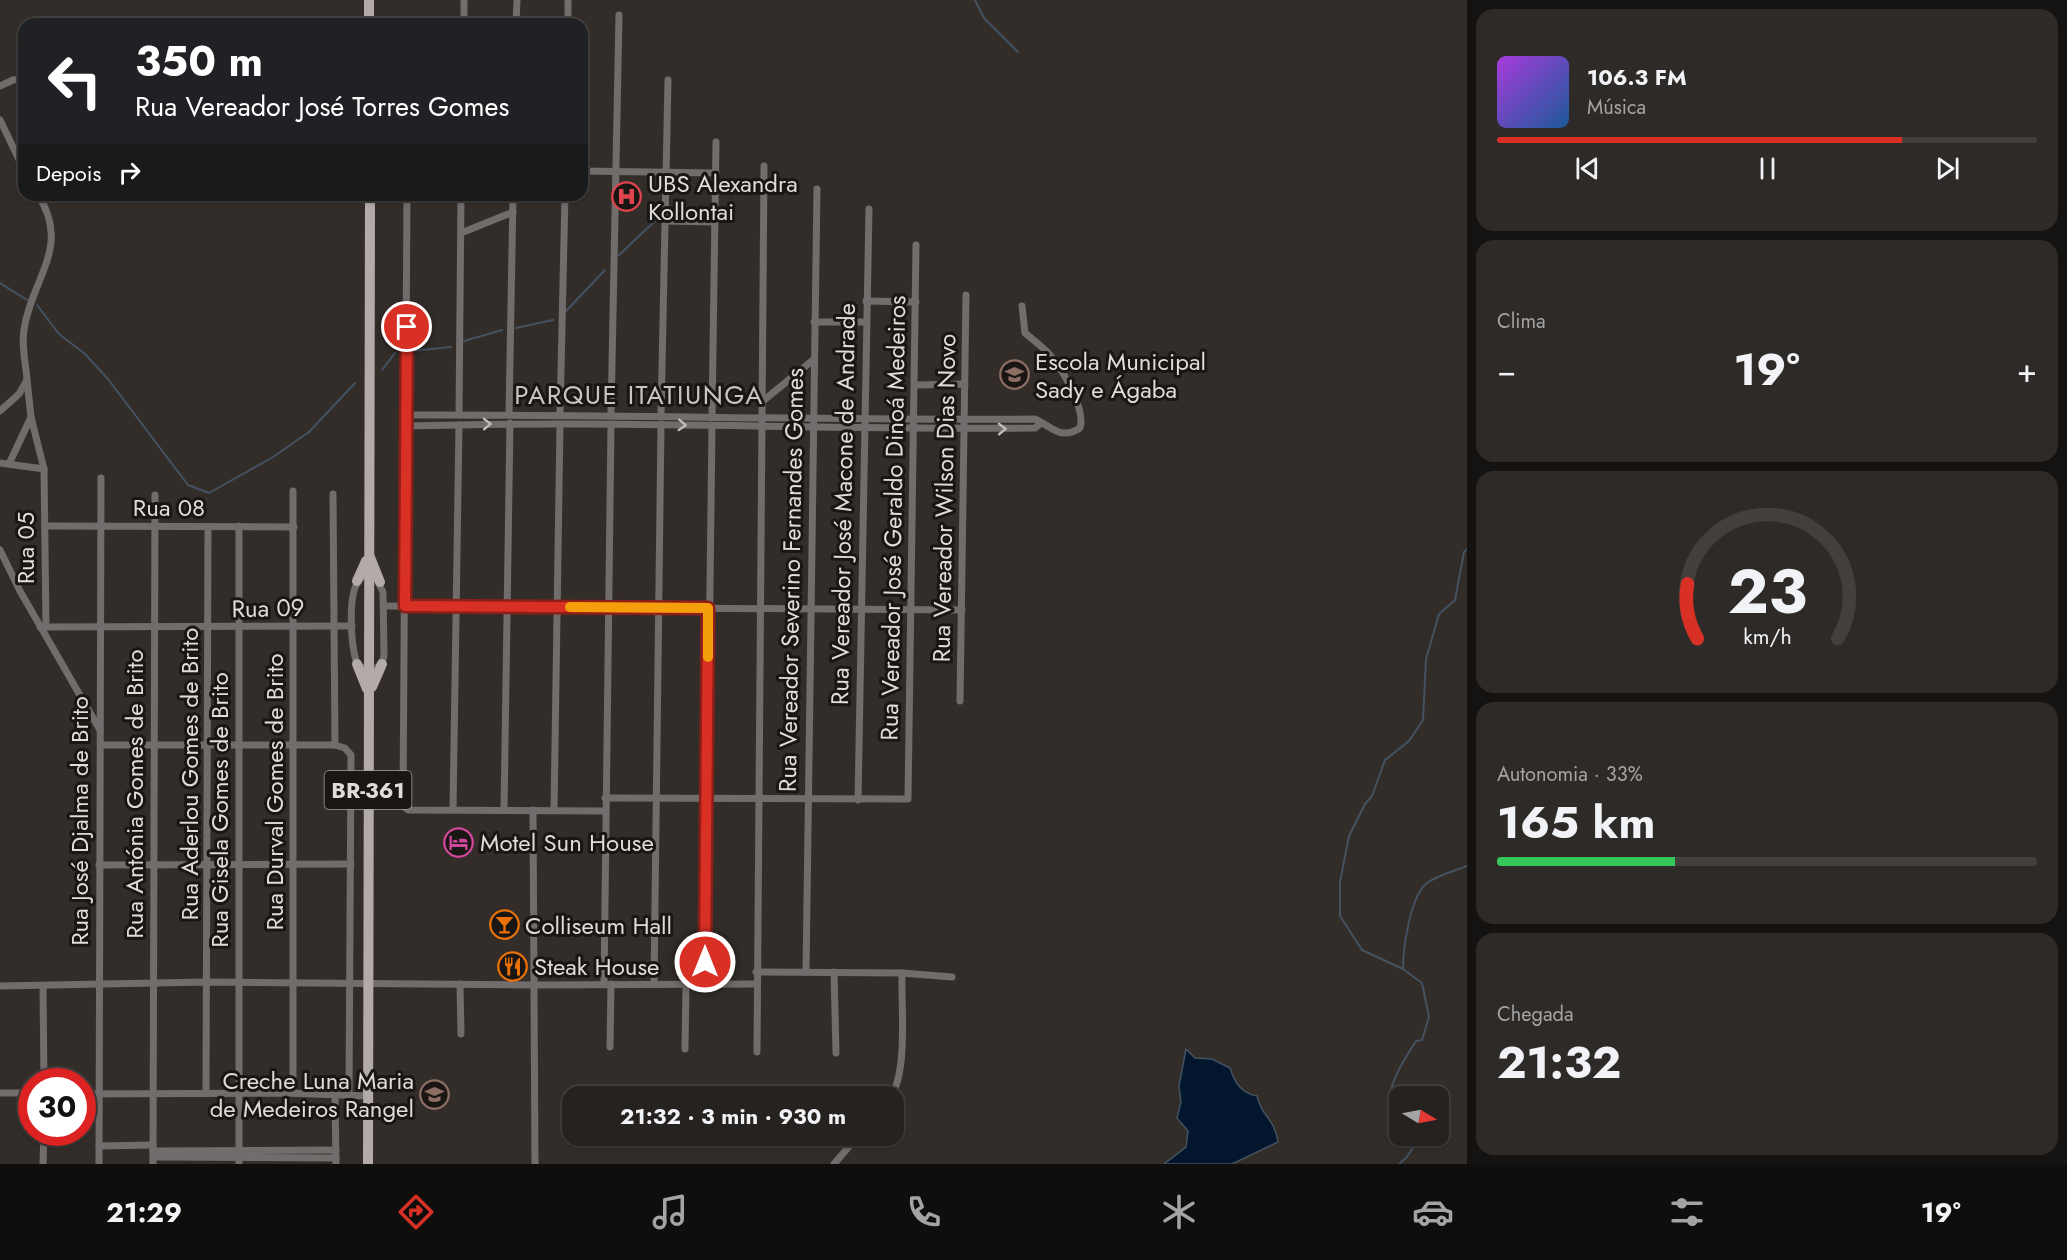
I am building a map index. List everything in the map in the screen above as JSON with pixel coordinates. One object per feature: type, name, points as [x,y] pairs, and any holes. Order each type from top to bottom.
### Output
[{"type":"main road","points":[[369,0],[369,18]]},
{"type":"main road","name":"BR-361","points":[[368,1164],[370,201]]},
{"type":"main road","points":[[357,581],[368,554]]},
{"type":"main road","points":[[368,554],[380,582]]},
{"type":"main road","points":[[357,664],[370,695]]},
{"type":"main road","points":[[370,695],[382,664]]},
{"type":"street","points":[[464,0],[464,18]]},
{"type":"street","points":[[516,18],[517,0]]},
{"type":"street","points":[[568,0],[568,18]]},
{"type":"street","points":[[611,414],[619,15]]},
{"type":"street","points":[[0,86],[18,80]]},
{"type":"street","points":[[661,416],[668,81]]},
{"type":"street","points":[[0,120],[18,158]]},
{"type":"street","points":[[712,418],[717,142]]},
{"type":"street","points":[[757,1052],[764,166]]},
{"type":"street","points":[[588,171],[716,173]]},
{"type":"street","name":"Rua Vereador Severino Fernandes Gomes","points":[[806,972],[817,189]]},
{"type":"street","name":"Rua 05","points":[[43,201],[48,208],[52,245],[24,328],[31,417],[44,469],[43,627]]},
{"type":"street","points":[[407,201],[403,803],[408,810],[605,811]]},
{"type":"street","points":[[459,415],[462,201]]},
{"type":"street","points":[[509,414],[513,201]]},
{"type":"street","points":[[560,414],[565,201]]},
{"type":"street","name":"Rua Vereador José Macone de Andrade","points":[[858,800],[863,419],[869,209]]},
{"type":"street","points":[[461,233],[513,213]]},
{"type":"street","points":[[665,221],[716,222]]},
{"type":"street","name":"Rua Vereador José Geraldo Dinoá Medeiros","points":[[858,800],[906,800],[909,791],[916,245]]},
{"type":"street","name":"Rua Vereador Wilson Dias Novo","points":[[960,701],[966,295]]},
{"type":"street","points":[[866,301],[916,302]]},
{"type":"street","points":[[407,415],[611,414],[763,419],[1035,419],[1060,434],[1073,433],[1080,428],[1082,414],[1050,355],[1025,333],[1022,306]]},
{"type":"street","points":[[814,322],[866,322]]},
{"type":"street","points":[[763,401],[813,360]]},
{"type":"street","points":[[0,411],[19,394],[27,380]]},
{"type":"street","points":[[915,385],[965,384]]},
{"type":"street","points":[[9,464],[31,417]]},
{"type":"street","points":[[407,426],[510,423],[662,424],[813,429],[965,429],[1038,428],[1040,424]]},
{"type":"street","points":[[504,810],[510,423]]},
{"type":"street","points":[[453,810],[459,424]]},
{"type":"street","points":[[554,810],[560,424]]},
{"type":"street","points":[[610,1047],[605,798],[611,424]]},
{"type":"street","points":[[654,984],[662,424]]},
{"type":"street","points":[[705,985],[712,427]]},
{"type":"street","points":[[0,463],[44,469]]},
{"type":"street","name":"Rua José Djalma de Brito","points":[[99,1164],[98,986],[102,745],[100,730],[100,478]]},
{"type":"street","name":"Rua Durval Gomes de Brito","points":[[293,491],[295,745],[293,1093]]},
{"type":"street","points":[[333,494],[334,745]]},
{"type":"street","name":"Rua Antónia Gomes de Brito","points":[[154,495],[155,864],[152,1094],[156,1156]]},
{"type":"street","name":"Rua 08","points":[[45,526],[294,527]]},
{"type":"street","name":"Rua Gisela Gomes de Brito","points":[[238,1158],[239,526]]},
{"type":"street","name":"Rua Aderlou Gomes de Brito","points":[[206,1093],[210,629],[208,527]]},
{"type":"street","points":[[0,550],[100,730]]},
{"type":"street","points":[[368,576],[380,582],[384,606],[382,664],[370,670],[357,664],[352,627],[353,591],[357,581],[368,576]]},
{"type":"street","points":[[384,606],[962,610]]},
{"type":"street","name":"Rua 09","points":[[43,627],[210,629],[352,627]]},
{"type":"street","points":[[102,745],[334,745],[345,748],[351,755],[349,1095]]},
{"type":"street","points":[[605,798],[858,800]]},
{"type":"street","points":[[534,810],[535,1164]]},
{"type":"street","points":[[99,865],[351,864]]},
{"type":"street","points":[[756,972],[902,973],[952,977]]},
{"type":"street","points":[[834,972],[836,1053]]},
{"type":"street","points":[[897,1086],[900,1066],[902,973]]},
{"type":"street","points":[[0,986],[98,986],[207,982],[368,985],[756,984]]},
{"type":"street","points":[[460,984],[461,1034]]},
{"type":"street","points":[[685,1049],[686,985]]},
{"type":"street","points":[[43,987],[44,1068]]},
{"type":"street","points":[[0,1093],[18,1093]]},
{"type":"street","points":[[98,1094],[293,1093],[368,1096]]},
{"type":"street","points":[[99,1146],[156,1156],[336,1157],[335,1095]]},
{"type":"street","points":[[43,1164],[44,1146]]},
{"type":"street","points":[[834,1164],[849,1146]]},
{"type":"water","points":[[1186,1049],[1195,1058],[1212,1059],[1230,1068],[1239,1086],[1257,1096],[1262,1109],[1274,1127],[1278,1142],[1232,1164],[1164,1164],[1186,1147],[1188,1131],[1177,1118],[1181,1102],[1179,1086]]},
{"type":"waterway","points":[[975,0],[984,18],[1018,52]]},
{"type":"waterway","points":[[619,255],[656,220]]},
{"type":"waterway","points":[[566,311],[605,270]]},
{"type":"waterway","points":[[0,283],[27,300]]},
{"type":"waterway","points":[[37,305],[59,334],[85,354],[108,379],[188,485],[209,493],[273,457],[309,432],[355,383]]},
{"type":"waterway","points":[[516,328],[553,320]]},
{"type":"waterway","points":[[464,341],[502,330]]},
{"type":"waterway","points":[[412,351],[451,347]]},
{"type":"waterway","points":[[382,370],[395,353]]},
{"type":"waterway","points":[[1392,1086],[1412,1047],[1416,1041],[1422,1040],[1429,1017],[1422,983],[1403,969],[1362,950],[1340,916],[1340,882],[1349,836],[1365,804],[1372,796],[1385,760],[1409,741],[1423,720],[1426,659],[1439,614],[1455,600],[1464,552],[1467,549]]},
{"type":"waterway","points":[[1403,969],[1409,923],[1421,890],[1436,878],[1467,866]]},
{"type":"waterway","points":[[1399,1164],[1414,1146]]},
{"type":"slow traffic","points":[[570,607],[708,608],[708,657]]},
{"type":"place","name":"UBS Alexandra Kollontai","points":[[627,197]]},
{"type":"place","name":"Escola Municipal Sady e Ágaba","points":[[1014,375]]},
{"type":"place","name":"Motel Sun House","points":[[459,842]]},
{"type":"place","name":"Colliseum Hall","points":[[504,925]]},
{"type":"place","name":"Steak House","points":[[513,966]]},
{"type":"place","name":"Creche Luna Maria de Medeiros Rangel","points":[[435,1094]]},
{"type":"district","name":"PARQUE ITATIUNGA","points":[[639,395]]},
{"type":"route","points":[[407,327],[405,606],[708,608],[705,962]]}]
